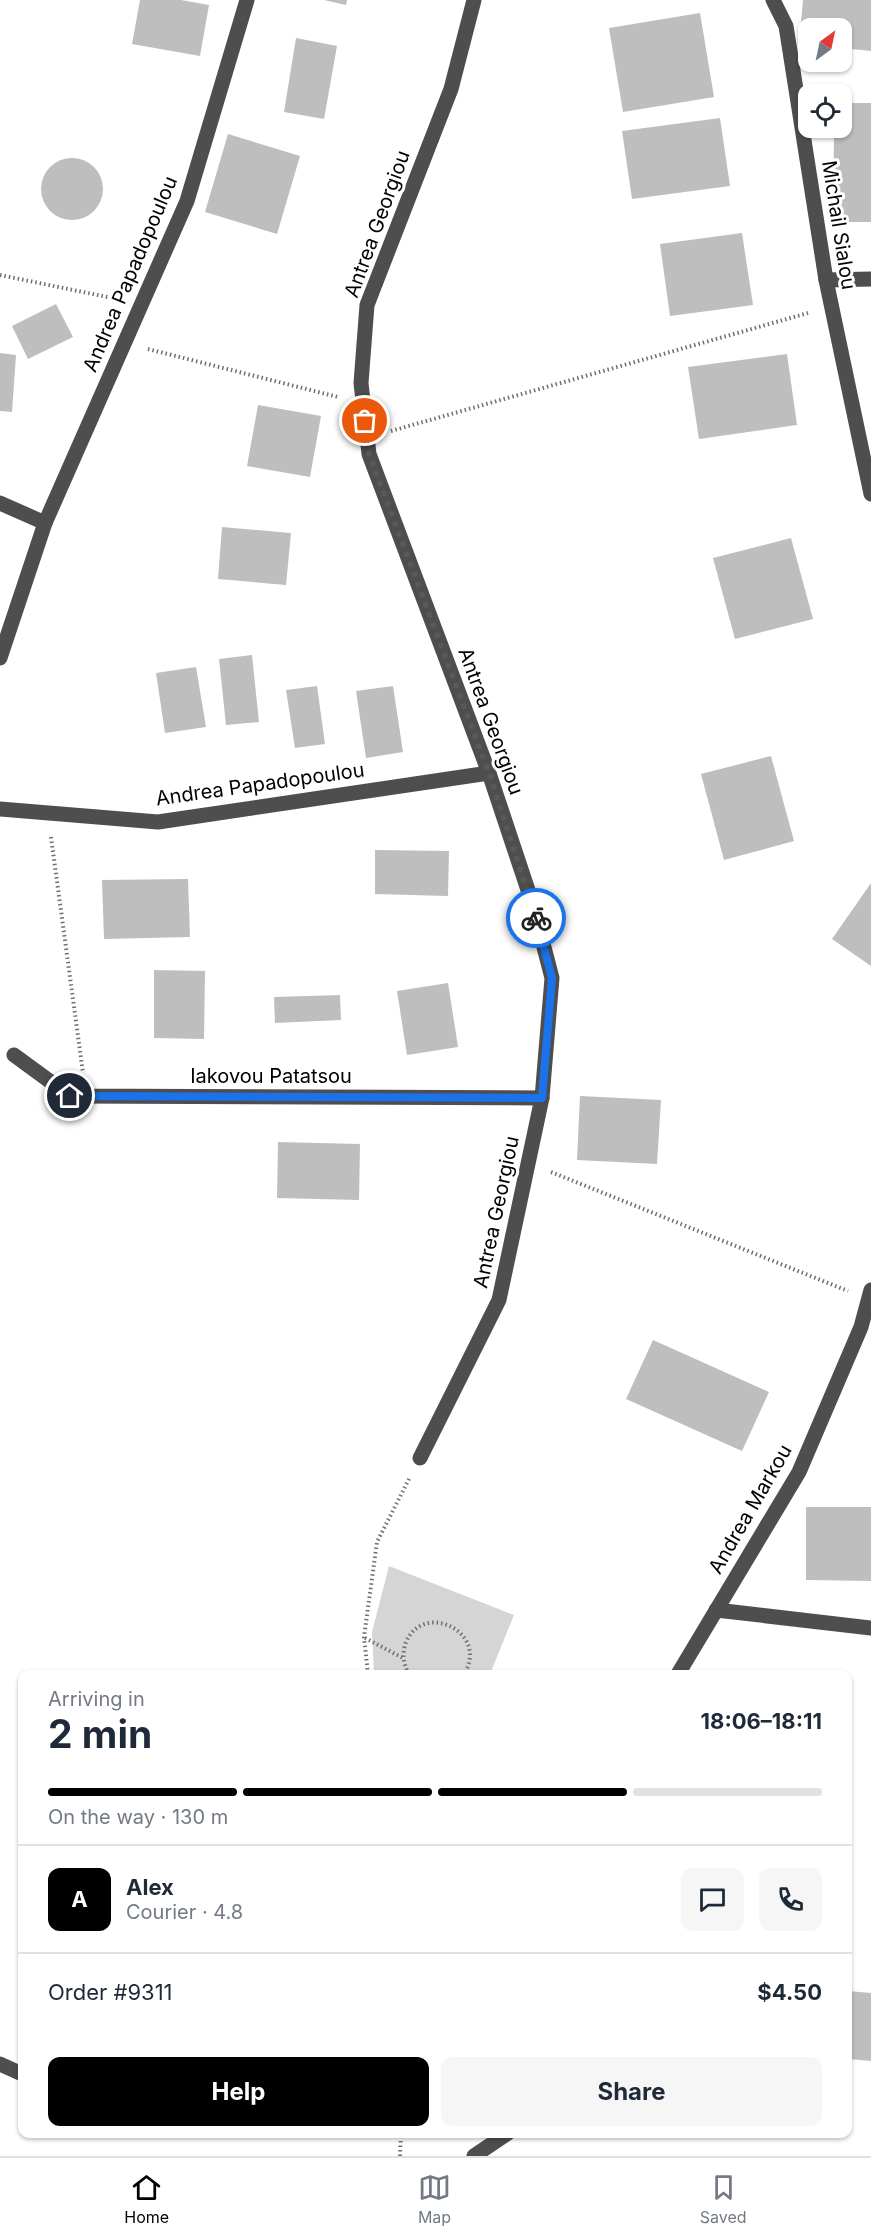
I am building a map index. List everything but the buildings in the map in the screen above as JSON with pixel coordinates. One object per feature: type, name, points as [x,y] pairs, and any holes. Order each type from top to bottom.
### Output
[{"type":"street","name":"Andrea Papadopoulou","points":[[0,658],[45,523],[187,201],[246,0]]},
{"type":"street","name":"Antrea Georgiou","points":[[420,1458],[499,1300],[542,1098],[552,978],[533,905],[489,773],[369,454],[361,383],[367,305],[451,89],[474,0]]},
{"type":"street","name":"Michail Sialou","points":[[773,0],[786,26],[826,280],[871,494]]},
{"type":"street","points":[[826,280],[871,279]]},
{"type":"street","points":[[0,503],[45,523]]},
{"type":"street","name":"Andrea Papadopoulou","points":[[0,809],[158,822],[489,773]]},
{"type":"street","name":"Iakovou Patatsou","points":[[14,1054],[70,1096],[542,1098]]},
{"type":"street","name":"Andrea Markou","points":[[680,1670],[799,1472],[861,1327],[870,1295]]},
{"type":"street","points":[[716,1610],[871,1629]]},
{"type":"street","points":[[0,2064],[18,2072]]},
{"type":"street","points":[[474,2156],[501,2138]]},
{"type":"path","points":[[0,275],[141,304]]},
{"type":"path","points":[[367,438],[832,306]]},
{"type":"path","points":[[124,343],[363,403]]},
{"type":"path","points":[[47,812],[86,1096]]},
{"type":"path","points":[[528,1162],[870,1295]]},
{"type":"path","points":[[368,1670],[364,1637],[377,1542],[420,1458]]},
{"type":"path","points":[[408,1670],[403,1658],[409,1636],[427,1623],[438,1622],[459,1630],[466,1639],[470,1661],[466,1670]]},
{"type":"path","points":[[364,1637],[403,1658]]},
{"type":"path","points":[[400,2156],[401,2138]]},
{"type":"shaded area","points":[[389,1566],[514,1615],[492,1670],[374,1670],[372,1632]]},
{"type":"way so far","points":[[365,421],[369,454],[489,773],[536,918]]},
{"type":"route","points":[[70,1096],[542,1098],[552,978],[536,918]]}]
